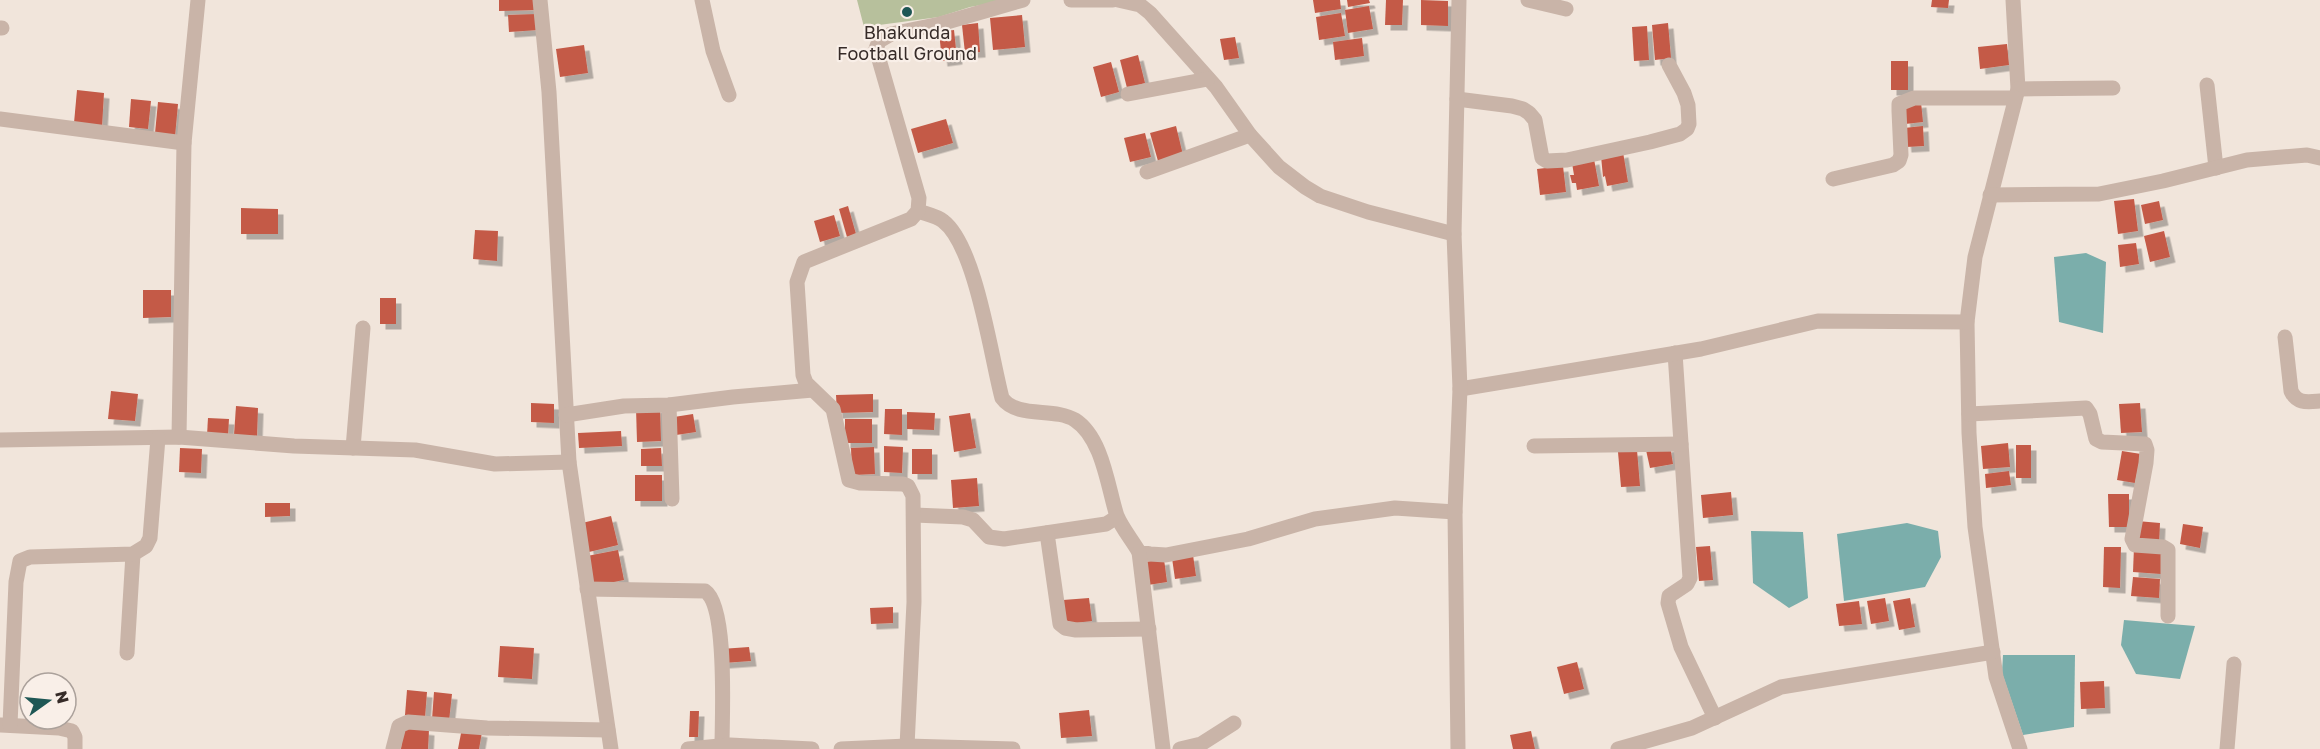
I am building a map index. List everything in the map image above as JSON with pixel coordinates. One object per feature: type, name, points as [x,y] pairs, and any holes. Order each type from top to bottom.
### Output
[{"type":"street","points":[[179,437],[184,142],[198,0]]},
{"type":"street","points":[[540,0],[550,104],[569,462],[611,749]]},
{"type":"street","points":[[702,0],[713,51],[729,95]]},
{"type":"street","points":[[907,746],[914,602],[913,496],[908,486],[903,484],[860,483],[849,480],[833,409],[806,383],[803,375],[797,282],[804,262],[814,256],[911,219],[918,211],[919,198],[876,49],[879,41],[891,34],[940,24],[1023,0]]},
{"type":"street","points":[[1071,0],[1115,0],[1140,5],[1150,13],[1216,87],[1250,135],[1279,167],[1305,188],[1320,196],[1368,212],[1454,234]]},
{"type":"street","points":[[1458,749],[1455,512],[1460,389],[1454,234],[1459,0]]},
{"type":"street","points":[[1528,0],[1566,9]]},
{"type":"street","points":[[2013,0],[2016,93],[1975,256],[1967,322],[1975,527],[1996,677],[2020,749]]},
{"type":"street","points":[[1457,99],[1523,109],[1535,120],[1542,158],[1546,161],[1567,160],[1650,142],[1680,134],[1687,129],[1688,105],[1669,65]]},
{"type":"street","points":[[1128,94],[1208,79]]},
{"type":"street","points":[[2207,85],[2216,168]]},
{"type":"street","points":[[1833,180],[1893,165],[1899,161],[1901,155],[1899,104],[1905,100],[2113,88]]},
{"type":"street","points":[[0,119],[184,142]]},
{"type":"street","points":[[1147,172],[1250,135]]},
{"type":"street","points":[[1990,195],[2099,194],[2247,160],[2307,155],[2320,159]]},
{"type":"street","points":[[918,211],[942,219],[951,228],[961,245],[978,292],[1002,398],[1007,405],[1018,409],[1057,414],[1076,421],[1086,431],[1105,466],[1118,517],[1139,552],[1163,749]]},
{"type":"street","points":[[1460,389],[1723,345],[1818,321],[1967,322]]},
{"type":"street","points":[[353,448],[363,328]]},
{"type":"street","points":[[2285,337],[2291,391],[2294,396],[2304,402],[2320,401]]},
{"type":"street","points":[[1675,353],[1690,578],[1687,584],[1669,596],[1668,603],[1681,647],[1715,718]]},
{"type":"street","points":[[566,415],[624,406],[669,405],[813,390]]},
{"type":"street","points":[[669,405],[672,499]]},
{"type":"street","points":[[1969,414],[2086,408],[2090,414],[2096,438],[2102,442],[2145,444],[2146,463],[2132,539],[2135,545],[2163,547],[2168,550],[2168,616]]},
{"type":"street","points":[[0,440],[179,437],[415,450],[495,464],[569,462]]},
{"type":"street","points":[[75,749],[75,737],[72,731],[60,728],[5,725],[16,582],[21,561],[30,557],[133,554],[146,546],[150,538],[158,438]]},
{"type":"street","points":[[1534,446],[1681,444]]},
{"type":"street","points":[[1139,552],[1166,555],[1248,538],[1315,519],[1395,508],[1455,512]]},
{"type":"street","points":[[914,515],[963,517],[973,520],[989,537],[1004,539],[1106,524],[1118,517]]},
{"type":"street","points":[[1047,533],[1060,624],[1065,628],[1076,630],[1149,629]]},
{"type":"street","points":[[127,653],[133,554]]},
{"type":"street","points":[[587,589],[705,591],[709,594],[717,611],[719,630],[722,746]]},
{"type":"street","points":[[1618,749],[1692,728],[1781,687],[1993,652]]},
{"type":"street","points":[[2227,749],[2235,664]]},
{"type":"street","points":[[393,749],[399,726],[408,722],[487,728],[608,730]]},
{"type":"street","points":[[1180,749],[1201,744],[1234,723]]},
{"type":"street","points":[[688,749],[722,746],[812,749]]},
{"type":"street","points":[[841,749],[907,746],[1013,749]]},
{"type":"green space","name":"Bhakunda Football Ground","points":[[857,0],[997,0],[939,17],[864,27]]},
{"type":"water","points":[[2086,253],[2106,262],[2103,333],[2059,322],[2054,257]]},
{"type":"water","points":[[1907,523],[1938,531],[1941,557],[1925,587],[1844,601],[1837,534]]},
{"type":"water","points":[[1751,531],[1803,532],[1808,598],[1789,608],[1753,583]]},
{"type":"water","points":[[2124,620],[2195,626],[2180,679],[2136,674],[2121,645]]},
{"type":"water","points":[[2003,655],[2075,655],[2074,727],[2023,735],[2002,673]]},
{"type":"building","points":[[499,0],[534,0],[535,10],[499,11]]},
{"type":"building","points":[[1313,0],[1340,0],[1341,9],[1315,13]]},
{"type":"building","points":[[1347,0],[1369,0],[1370,3],[1348,7]]},
{"type":"building","points":[[1386,0],[1403,0],[1402,25],[1385,25]]},
{"type":"building","points":[[1421,0],[1448,1],[1448,26],[1421,25]]},
{"type":"building","points":[[1932,0],[1949,0],[1948,8],[1931,7]]},
{"type":"building","points":[[1369,6],[1373,29],[1348,33],[1345,10]]},
{"type":"building","points":[[1341,13],[1345,36],[1319,40],[1316,17]]},
{"type":"building","points":[[537,14],[538,30],[509,32],[508,15]]},
{"type":"building","points":[[1022,15],[1025,47],[993,50],[990,18]]},
{"type":"building","points":[[978,23],[980,52],[965,53],[962,25]]},
{"type":"building","points":[[1668,23],[1671,58],[1655,60],[1652,25]]},
{"type":"building","points":[[1647,26],[1649,60],[1634,61],[1632,27]]},
{"type":"building","points":[[954,30],[957,59],[942,61],[939,32]]},
{"type":"building","points":[[1235,37],[1239,58],[1224,60],[1220,39]]},
{"type":"building","points":[[1362,38],[1364,56],[1335,60],[1333,42]]},
{"type":"building","points":[[2007,44],[2009,65],[1980,69],[1978,47]]},
{"type":"building","points":[[584,45],[588,73],[560,77],[556,49]]},
{"type":"building","points":[[1138,55],[1145,83],[1127,88],[1120,60]]},
{"type":"building","points":[[1891,61],[1908,61],[1908,90],[1891,90]]},
{"type":"building","points":[[1111,62],[1119,92],[1101,97],[1093,67]]},
{"type":"building","points":[[77,90],[104,93],[102,126],[74,123]]},
{"type":"building","points":[[131,99],[151,101],[148,129],[129,127]]},
{"type":"building","points":[[158,102],[178,104],[175,136],[155,133]]},
{"type":"building","points":[[1921,102],[1923,122],[1905,124],[1903,104]]},
{"type":"building","points":[[946,119],[953,143],[918,153],[911,129]]},
{"type":"building","points":[[1176,126],[1183,155],[1158,161],[1150,133]]},
{"type":"building","points":[[1923,126],[1924,146],[1906,147],[1904,128]]},
{"type":"building","points":[[1145,133],[1151,157],[1130,162],[1124,138]]},
{"type":"building","points":[[1623,152],[1628,182],[1607,186],[1605,176],[1603,177],[1601,156]]},
{"type":"building","points":[[1594,159],[1599,186],[1577,190],[1576,183],[1572,183],[1570,175],[1574,175],[1572,163]]},
{"type":"building","points":[[1563,166],[1566,192],[1540,195],[1537,169]]},
{"type":"building","points":[[2134,199],[2138,231],[2118,234],[2114,201]]},
{"type":"building","points":[[2159,201],[2163,220],[2145,224],[2141,205]]},
{"type":"building","points":[[848,206],[856,234],[847,237],[839,209]]},
{"type":"building","points":[[241,208],[278,209],[278,234],[241,234]]},
{"type":"building","points":[[834,215],[840,236],[820,242],[814,221]]},
{"type":"building","points":[[475,230],[498,231],[497,261],[473,259]]},
{"type":"building","points":[[2164,231],[2170,257],[2150,262],[2144,236]]},
{"type":"building","points":[[2136,243],[2139,264],[2120,267],[2118,245]]},
{"type":"building","points":[[143,290],[171,290],[171,317],[143,318]]},
{"type":"building","points":[[380,298],[396,298],[396,324],[380,324]]},
{"type":"building","points":[[111,391],[138,394],[135,421],[108,419]]},
{"type":"building","points":[[873,394],[873,412],[837,413],[836,395]]},
{"type":"building","points":[[531,403],[554,404],[554,423],[531,422]]},
{"type":"building","points":[[2140,403],[2142,432],[2121,433],[2119,404]]},
{"type":"building","points":[[236,406],[258,408],[257,436],[234,435]]},
{"type":"building","points":[[660,407],[661,441],[637,442],[636,408]]},
{"type":"building","points":[[885,409],[902,409],[902,435],[884,434]]},
{"type":"building","points":[[907,412],[935,413],[934,430],[907,429]]},
{"type":"building","points":[[970,413],[976,448],[954,452],[949,416]]},
{"type":"building","points":[[693,414],[696,432],[676,435],[674,417]]},
{"type":"building","points":[[208,418],[229,419],[228,435],[207,435]]},
{"type":"building","points":[[845,419],[872,419],[872,443],[845,443]]},
{"type":"building","points":[[621,431],[622,446],[579,448],[578,433]]},
{"type":"building","points":[[2008,443],[2010,467],[1983,469],[1981,446]]},
{"type":"building","points":[[2016,445],[2031,445],[2031,478],[2016,478]]},
{"type":"building","points":[[884,446],[903,447],[902,473],[884,472]]},
{"type":"building","points":[[1670,446],[1673,464],[1650,468],[1646,450]]},
{"type":"building","points":[[874,447],[875,474],[852,475],[851,448]]},
{"type":"building","points":[[180,448],[202,449],[201,473],[179,472]]},
{"type":"building","points":[[661,448],[662,466],[641,466],[641,449]]},
{"type":"building","points":[[912,449],[932,449],[932,474],[912,474]]},
{"type":"building","points":[[1637,450],[1640,486],[1621,487],[1618,452]]},
{"type":"building","points":[[2122,451],[2141,454],[2135,483],[2117,480]]},
{"type":"building","points":[[2009,471],[2011,485],[1986,488],[1985,474]]},
{"type":"building","points":[[635,475],[662,475],[662,501],[635,501]]},
{"type":"building","points":[[977,478],[979,506],[953,508],[951,480]]},
{"type":"building","points":[[1731,492],[1733,515],[1703,518],[1701,495]]},
{"type":"building","points":[[2108,494],[2129,494],[2129,527],[2109,527]]},
{"type":"building","points":[[265,503],[290,503],[290,516],[265,517]]},
{"type":"building","points":[[611,516],[618,545],[589,552],[582,523]]},
{"type":"building","points":[[2137,521],[2160,523],[2159,544],[2136,543]]},
{"type":"building","points":[[2183,524],[2203,527],[2200,548],[2180,544]]},
{"type":"building","points":[[1710,546],[1713,580],[1699,581],[1696,547]]},
{"type":"building","points":[[2104,547],[2121,547],[2120,588],[2103,587]]},
{"type":"building","points":[[2134,547],[2162,549],[2161,574],[2133,572]]},
{"type":"building","points":[[618,550],[624,580],[593,586],[587,556]]},
{"type":"building","points":[[1193,555],[1196,576],[1175,579],[1172,558]]},
{"type":"building","points":[[1164,559],[1167,582],[1148,585],[1145,562]]},
{"type":"building","points":[[2133,577],[2160,579],[2159,598],[2131,596]]},
{"type":"building","points":[[1089,598],[1092,621],[1065,624],[1063,600]]},
{"type":"building","points":[[1885,598],[1889,621],[1871,624],[1867,601]]},
{"type":"building","points":[[1910,598],[1915,627],[1899,630],[1893,601]]},
{"type":"building","points":[[1859,601],[1862,624],[1839,626],[1836,604]]},
{"type":"building","points":[[893,607],[893,623],[871,624],[870,608]]},
{"type":"building","points":[[500,646],[534,648],[532,679],[498,677]]},
{"type":"building","points":[[749,647],[751,661],[723,663],[721,649]]},
{"type":"building","points":[[1577,662],[1584,689],[1564,694],[1557,667]]},
{"type":"building","points":[[2104,681],[2105,708],[2081,709],[2080,682]]},
{"type":"building","points":[[407,690],[427,692],[425,717],[405,715]]},
{"type":"building","points":[[434,692],[452,694],[449,721],[432,719]]},
{"type":"building","points":[[1089,710],[1092,736],[1061,738],[1059,713]]},
{"type":"building","points":[[690,711],[699,711],[698,737],[689,737]]},
{"type":"building","points":[[403,727],[429,730],[428,749],[401,749]]},
{"type":"building","points":[[462,728],[482,732],[479,749],[458,749]]},
{"type":"building","points":[[1531,731],[1535,749],[1513,749],[1510,735]]},
{"type":"place","name":"Bhakunda Football Ground","points":[[907,12]]}]
